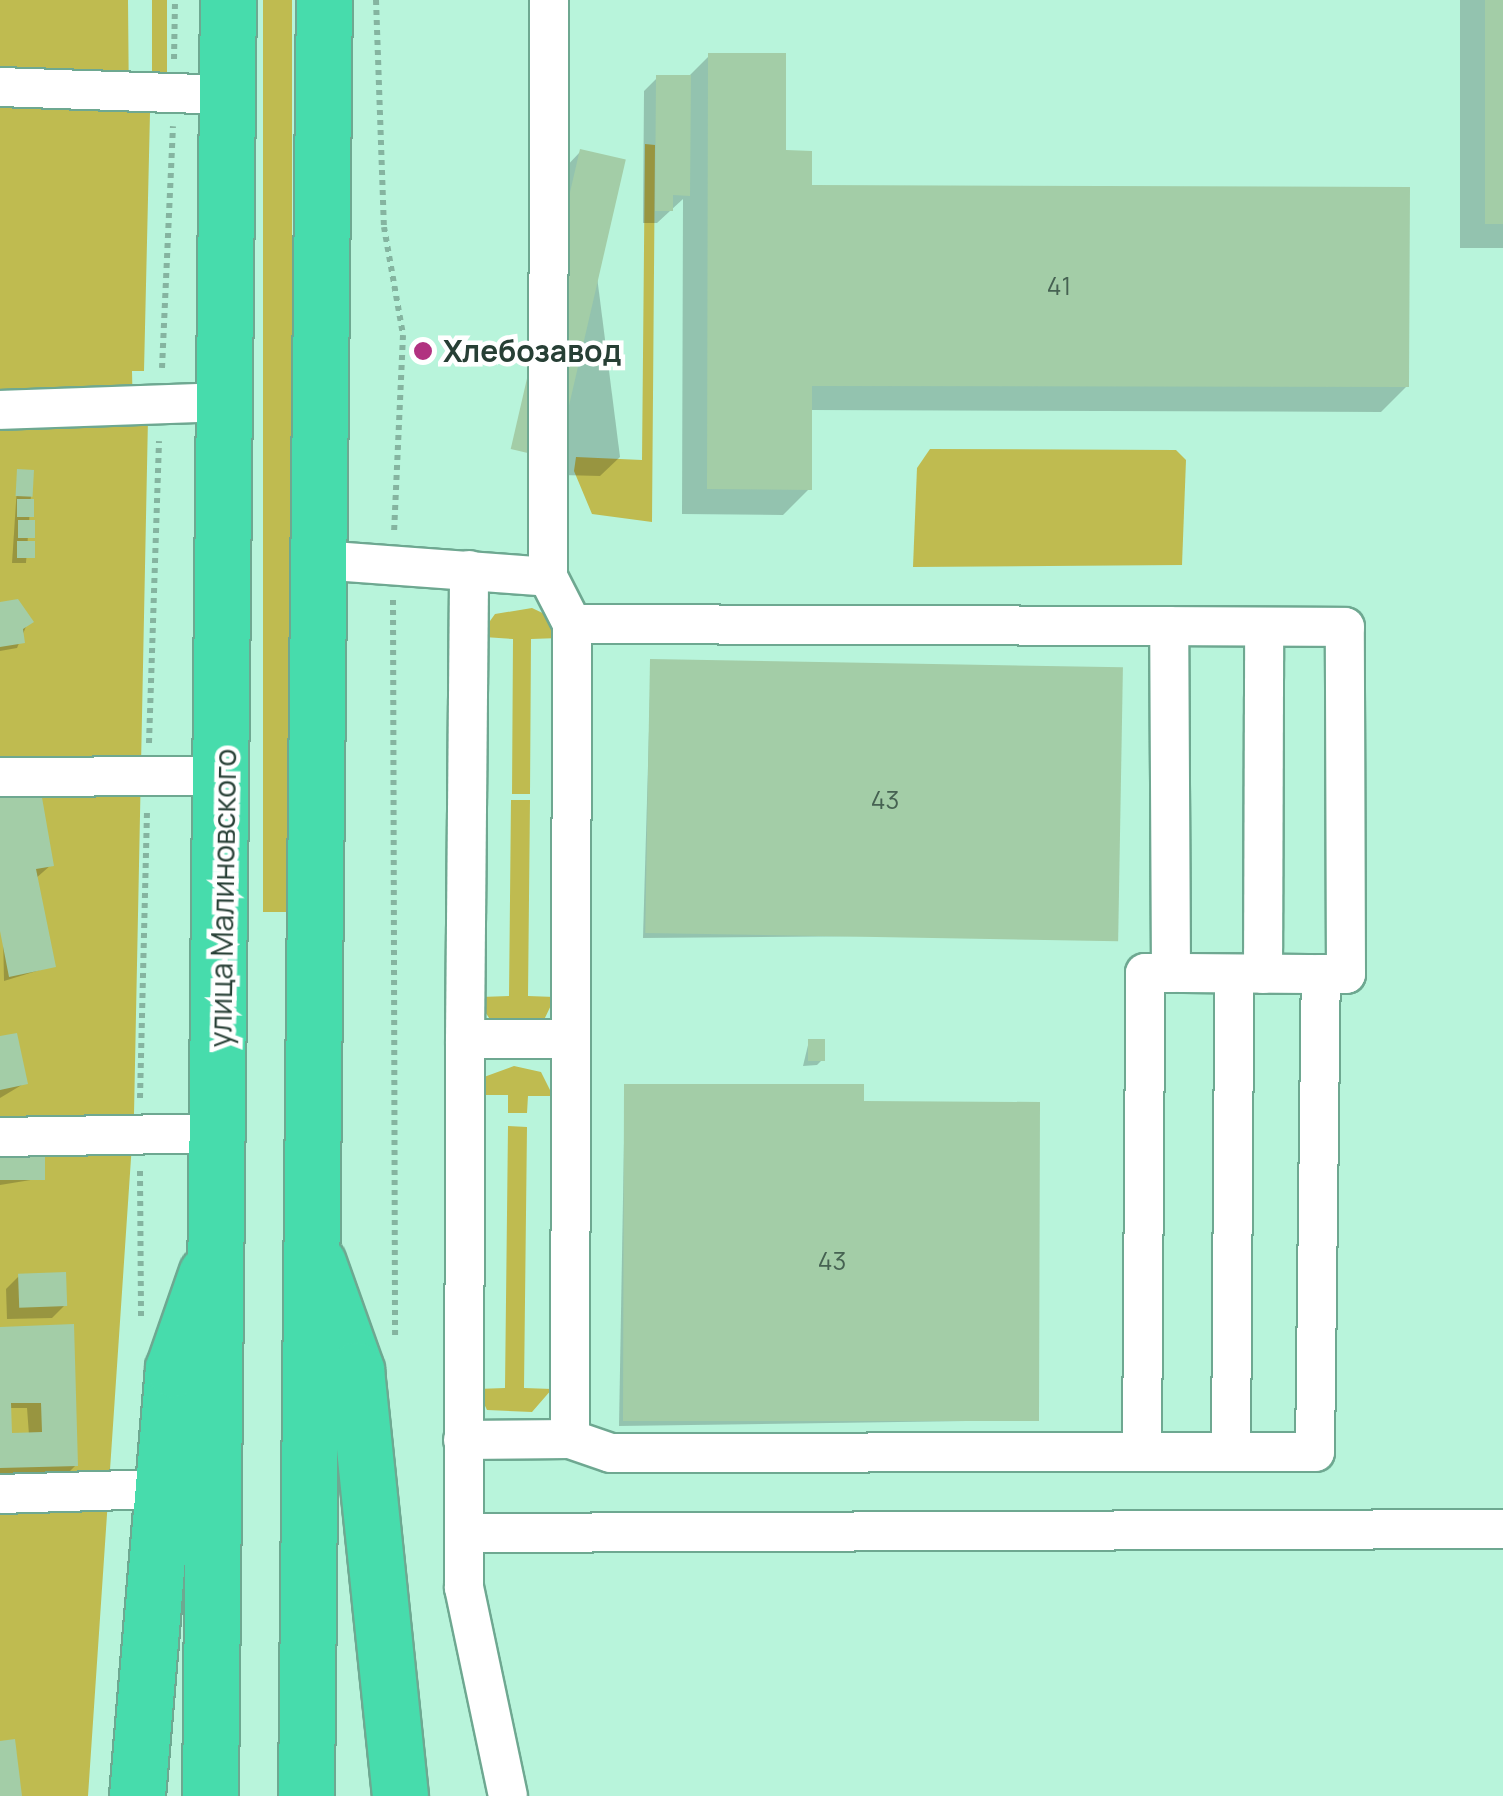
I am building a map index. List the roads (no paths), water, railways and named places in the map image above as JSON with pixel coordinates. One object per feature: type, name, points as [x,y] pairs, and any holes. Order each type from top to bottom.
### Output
[{"type":"highway","name":"улица Малиновского","points":[[210,1796],[226,776],[228,0]]},
{"type":"highway","points":[[306,1796],[308,1236],[324,0]]},
{"type":"highway","points":[[308,1236],[356,1370],[400,1796]]},
{"type":"highway","points":[[137,1796],[160,1489],[178,1346],[220,1239]]},
{"type":"street","points":[[549,0],[548,576],[572,624],[570,1439]]},
{"type":"street","points":[[0,86],[228,95]]},
{"type":"street","points":[[0,410],[229,402]]},
{"type":"street","points":[[318,560],[548,576]]},
{"type":"street","points":[[469,570],[464,1533],[468,1621],[508,1796]]},
{"type":"street","points":[[572,624],[1345,627],[1346,974],[1145,973],[1142,1452]]},
{"type":"street","points":[[1169,626],[1171,973]]},
{"type":"street","points":[[1231,1452],[1264,627]]},
{"type":"street","points":[[0,777],[226,776]]},
{"type":"street","points":[[463,1440],[570,1439],[611,1453],[1315,1452],[1321,974]]},
{"type":"street","points":[[465,1039],[571,1039]]},
{"type":"street","points":[[0,1137],[220,1132]]},
{"type":"street","points":[[0,1494],[160,1489]]},
{"type":"street","points":[[464,1533],[1503,1529]]},
{"type":"place","name":"Хлебозавод","points":[[423,351]]}]
